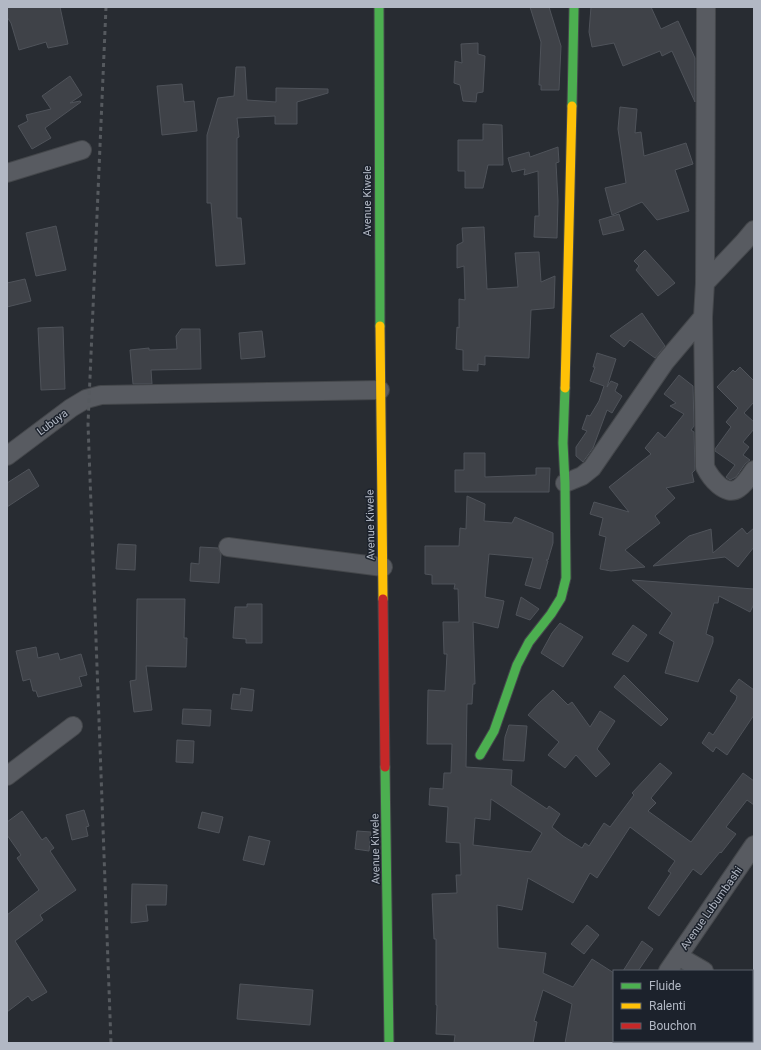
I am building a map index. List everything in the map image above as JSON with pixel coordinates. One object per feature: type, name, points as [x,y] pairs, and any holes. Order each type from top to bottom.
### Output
[{"type":"street","name":"Avenue Kiwele","points":[[379,7],[380,390],[389,1043]]},
{"type":"street","points":[[480,755],[494,731],[517,665],[529,642],[551,614],[561,598],[566,578],[563,443],[571,174],[574,7]]},
{"type":"street","points":[[706,7],[705,283],[703,318],[705,467],[710,477],[720,486],[727,489],[736,489],[740,487],[754,470]]},
{"type":"street","points":[[7,173],[82,150]]},
{"type":"street","points":[[705,283],[754,230]]},
{"type":"street","points":[[565,483],[582,476],[592,468],[665,362],[703,318]]},
{"type":"street","name":"Lubuya","points":[[7,456],[71,408],[86,399],[101,395],[380,390]]},
{"type":"street","points":[[228,547],[382,567]]},
{"type":"street","points":[[7,776],[73,726]]},
{"type":"street","name":"Avenue Lubumbashi","points":[[669,970],[754,845]]},
{"type":"street","points":[[678,956],[702,970]]},
{"type":"building","points":[[7,7],[60,7],[68,44],[48,48],[46,42],[19,50],[11,23],[7,17]]},
{"type":"building","points":[[530,7],[549,7],[561,46],[559,90],[541,90],[541,85],[539,85],[541,42]]},
{"type":"building","points":[[591,7],[651,7],[661,29],[678,21],[695,58],[695,102],[672,51],[662,56],[660,51],[623,66],[614,43],[592,47],[589,32]]},
{"type":"building","points":[[478,43],[478,54],[485,56],[483,92],[477,93],[476,102],[463,101],[460,85],[454,83],[455,61],[462,63],[461,44]]},
{"type":"building","points":[[236,67],[245,67],[247,100],[276,102],[276,88],[328,89],[328,93],[297,102],[297,124],[275,124],[275,116],[237,118],[239,137],[237,138],[237,218],[241,218],[245,264],[216,266],[211,203],[207,203],[207,135],[218,98],[234,96]]},
{"type":"building","points":[[70,76],[82,95],[70,103],[81,102],[45,128],[51,138],[32,149],[18,126],[28,121],[26,115],[51,109],[42,96]]},
{"type":"building","points":[[182,84],[184,102],[194,101],[197,131],[162,135],[157,86]]},
{"type":"building","points":[[620,107],[637,109],[635,133],[641,132],[644,156],[686,143],[693,164],[675,170],[689,211],[657,220],[642,202],[612,215],[605,188],[626,183],[618,129]]},
{"type":"building","points":[[483,124],[502,125],[503,165],[488,165],[483,188],[465,188],[465,171],[458,171],[458,140],[483,140]]},
{"type":"building","points":[[558,147],[559,162],[556,163],[558,201],[557,238],[534,237],[535,216],[539,216],[538,171],[524,175],[525,169],[512,172],[508,158],[529,152],[530,157]]},
{"type":"building","points":[[619,214],[624,230],[603,235],[599,220]]},
{"type":"building","points":[[56,226],[66,270],[36,276],[26,233]]},
{"type":"building","points":[[484,227],[487,289],[518,287],[515,253],[539,252],[541,282],[555,276],[554,308],[531,310],[529,358],[485,356],[485,365],[478,364],[478,371],[463,370],[463,350],[456,349],[457,327],[459,328],[459,299],[465,300],[464,266],[457,268],[457,245],[463,242],[462,228]]},
{"type":"building","points":[[645,250],[675,283],[658,296],[636,270],[639,266],[634,261]]},
{"type":"building","points":[[25,279],[31,301],[7,307],[7,283]]},
{"type":"building","points":[[642,313],[665,346],[655,358],[630,340],[624,347],[610,336]]},
{"type":"building","points":[[63,327],[65,389],[41,390],[38,328]]},
{"type":"building","points":[[181,329],[200,329],[201,369],[151,370],[152,384],[133,384],[130,350],[149,348],[149,350],[177,349],[176,336]]},
{"type":"building","points":[[262,331],[265,357],[241,359],[239,333]]},
{"type":"building","points":[[597,353],[616,359],[607,387],[611,381],[618,384],[615,391],[622,396],[612,413],[607,410],[593,448],[583,462],[576,456],[576,447],[587,431],[582,429],[587,415],[590,416],[599,401],[604,386],[590,381],[595,367],[593,367]]},
{"type":"building","points":[[740,367],[754,381],[754,402],[744,413],[754,422],[754,429],[743,442],[749,447],[743,455],[750,460],[745,464],[736,477],[730,480],[726,477],[735,465],[715,451],[715,449],[731,427],[726,422],[738,408],[717,387],[733,370],[735,372]]},
{"type":"building","points":[[679,375],[693,386],[694,426],[691,430],[694,432],[695,470],[692,473],[694,482],[666,488],[675,498],[655,516],[660,523],[625,550],[645,567],[611,571],[600,569],[606,537],[599,535],[603,518],[590,514],[594,502],[629,512],[609,487],[651,454],[645,448],[658,432],[665,438],[684,414],[670,406],[676,403],[664,394]]},
{"type":"building","points":[[464,453],[485,453],[485,477],[536,475],[536,468],[550,468],[549,492],[455,492],[455,470],[464,470]]},
{"type":"building","points":[[29,469],[39,486],[7,507],[7,483]]},
{"type":"building","points":[[467,496],[485,504],[484,521],[512,523],[515,517],[553,533],[553,543],[548,560],[546,560],[548,561],[540,589],[525,585],[533,558],[489,554],[485,597],[504,601],[498,628],[473,622],[475,684],[473,684],[472,704],[467,704],[466,767],[512,770],[511,785],[547,809],[549,806],[560,814],[552,827],[582,848],[585,843],[589,846],[604,823],[610,827],[634,795],[632,793],[660,763],[672,773],[651,798],[656,803],[648,811],[691,842],[743,773],[754,781],[754,805],[747,800],[726,827],[736,834],[701,875],[693,869],[659,916],[648,908],[671,873],[668,871],[675,861],[630,827],[597,878],[590,873],[573,903],[528,878],[522,910],[497,905],[498,948],[546,953],[543,973],[573,987],[592,959],[613,972],[614,1043],[565,1043],[572,1004],[543,990],[534,1021],[537,1022],[533,1043],[454,1043],[455,1035],[436,1034],[436,939],[434,939],[432,894],[457,893],[456,875],[461,875],[460,843],[446,842],[448,807],[429,805],[430,788],[443,789],[444,773],[451,773],[452,744],[427,744],[428,690],[445,691],[447,654],[444,654],[443,622],[459,622],[458,589],[454,589],[455,584],[432,584],[432,575],[425,574],[425,546],[459,546],[460,528],[466,529]],"holes":[[[491,799],[542,833],[531,852],[473,845],[475,818],[490,820]]]},
{"type":"building","points":[[742,528],[747,534],[754,528],[754,547],[738,567],[725,557],[653,566],[689,536],[711,529],[713,553]]},
{"type":"building","points":[[118,544],[136,545],[135,570],[116,569]]},
{"type":"building","points":[[200,547],[218,548],[221,554],[219,583],[190,581],[191,563],[199,564]]},
{"type":"building","points":[[632,580],[754,589],[754,604],[750,612],[719,596],[718,603],[714,603],[706,634],[713,637],[713,642],[698,682],[665,673],[674,642],[659,633],[672,613]]},
{"type":"building","points":[[521,597],[539,609],[530,620],[516,615]]},
{"type":"building","points":[[137,599],[185,599],[184,638],[187,638],[186,667],[146,666],[152,710],[134,712],[130,681],[136,680]]},
{"type":"building","points":[[247,604],[262,604],[262,643],[246,643],[246,639],[233,638],[235,607],[247,607]]},
{"type":"building","points":[[560,623],[583,637],[563,667],[541,653],[552,633]]},
{"type":"building","points":[[633,625],[647,635],[628,662],[612,654]]},
{"type":"building","points":[[36,647],[38,658],[58,653],[60,660],[81,654],[87,675],[79,677],[82,686],[38,697],[36,691],[33,691],[30,679],[23,681],[16,651]]},
{"type":"building","points":[[624,675],[668,719],[661,726],[614,687]]},
{"type":"building","points":[[739,679],[754,690],[754,715],[727,755],[716,747],[713,752],[702,743],[709,732],[713,735],[736,700],[737,696],[730,691]]},
{"type":"building","points":[[241,688],[254,690],[252,711],[231,709],[233,694],[240,695]]},
{"type":"building","points":[[553,690],[568,705],[572,702],[590,727],[600,711],[615,721],[597,749],[610,764],[596,777],[576,755],[565,768],[548,755],[559,742],[528,715]]},
{"type":"building","points":[[183,709],[211,710],[210,726],[182,724]]},
{"type":"building","points":[[509,725],[527,726],[524,761],[503,760],[505,737]]},
{"type":"building","points":[[177,740],[194,741],[193,763],[176,762]]},
{"type":"building","points":[[84,810],[89,826],[86,827],[88,836],[72,840],[66,815]]},
{"type":"building","points":[[22,811],[42,840],[46,837],[54,848],[50,851],[76,890],[40,915],[43,920],[15,941],[47,992],[32,1001],[28,996],[7,1012],[7,915],[39,890],[17,858],[21,855],[7,835],[7,822]]},
{"type":"building","points":[[202,812],[223,817],[219,833],[198,828]]},
{"type":"building","points":[[357,831],[371,832],[369,851],[355,849]]},
{"type":"building","points":[[249,836],[270,841],[264,865],[243,860]]},
{"type":"building","points":[[132,884],[167,885],[166,905],[146,905],[148,921],[131,923]]},
{"type":"building","points":[[587,925],[599,935],[584,954],[571,944]]},
{"type":"building","points":[[642,941],[653,949],[639,970],[624,970]]},
{"type":"building","points":[[240,984],[313,990],[310,1025],[237,1019]]},
{"type":"railway","points":[[106,7],[88,424],[111,1043]]},
{"type":"traffic: fast","points":[[379,7],[380,326]]},
{"type":"traffic: fast","points":[[572,106],[574,7]]},
{"type":"traffic: fast","points":[[480,755],[494,731],[517,665],[529,642],[551,614],[561,598],[566,578],[563,443],[565,388]]},
{"type":"traffic: fast","points":[[385,767],[389,1043]]},
{"type":"traffic: slow","points":[[565,388],[572,106]]},
{"type":"traffic: slow","points":[[380,326],[383,599]]},
{"type":"traffic: jam","points":[[383,599],[385,767]]}]
